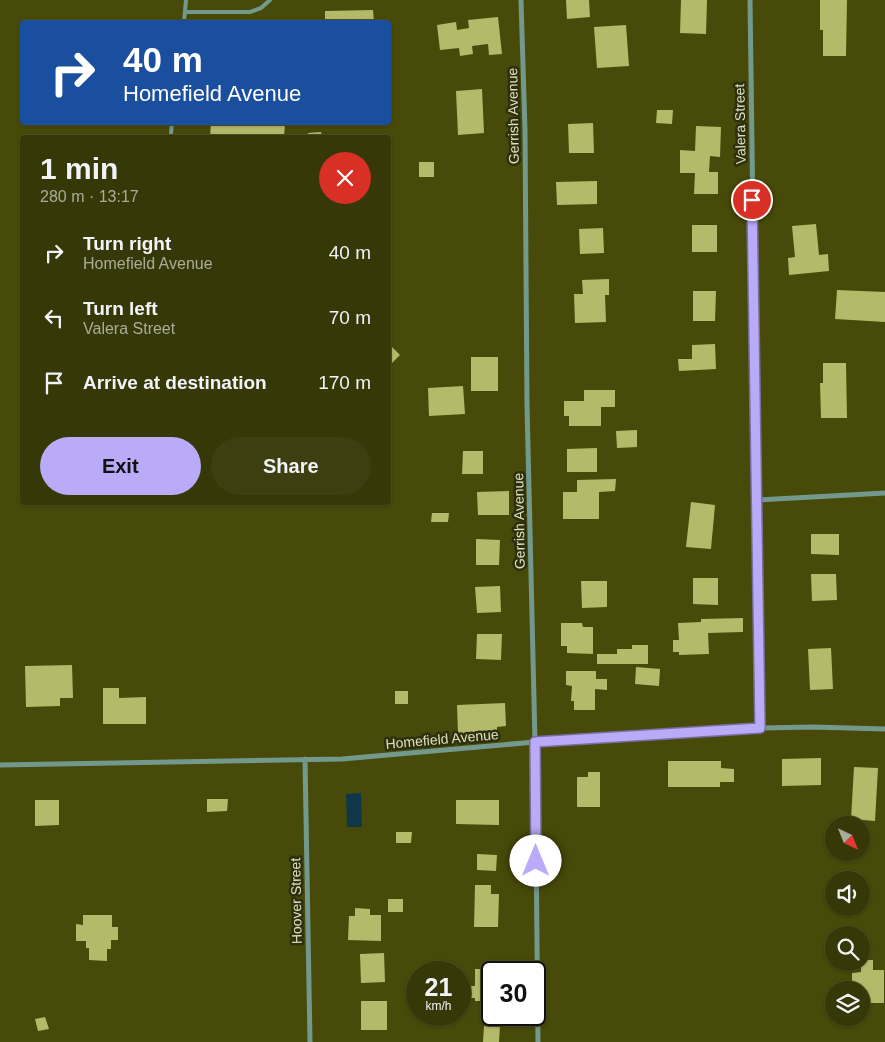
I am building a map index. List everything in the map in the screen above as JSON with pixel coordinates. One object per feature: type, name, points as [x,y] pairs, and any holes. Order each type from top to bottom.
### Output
[{"type":"street","name":"Gerrish Avenue","points":[[521,0],[525,130],[535,742],[538,1042]]},
{"type":"street","name":"Valera Street","points":[[750,0],[760,728]]},
{"type":"street","points":[[756,500],[885,493]]},
{"type":"street","name":"Homefield Avenue","points":[[0,765],[342,758],[535,742],[760,728],[885,729]]},
{"type":"street","name":"Hoover Street","points":[[305,759],[310,1042]]},
{"type":"lane","points":[[184,20],[186,0]]},
{"type":"lane","points":[[186,12],[250,12],[261,8],[270,0]]},
{"type":"lane","points":[[171,134],[172,125]]},
{"type":"water","points":[[361,793],[362,827],[347,827],[346,794]]},
{"type":"building","points":[[566,0],[589,0],[590,17],[567,19]]},
{"type":"building","points":[[681,0],[707,0],[706,34],[680,33]]},
{"type":"building","points":[[820,0],[847,0],[846,56],[823,56],[823,30],[820,30]]},
{"type":"building","points":[[373,10],[374,20],[325,20],[325,11]]},
{"type":"building","points":[[498,17],[502,54],[489,55],[488,44],[472,46],[473,54],[460,56],[459,48],[440,50],[437,25],[456,22],[457,30],[469,28],[468,20]]},
{"type":"building","points":[[626,25],[629,66],[597,68],[594,27]]},
{"type":"building","points":[[482,89],[484,133],[458,135],[456,91]]},
{"type":"building","points":[[657,110],[673,110],[672,124],[656,123]]},
{"type":"building","points":[[593,123],[594,153],[569,153],[568,124]]},
{"type":"building","points":[[211,125],[285,125],[284,135],[210,135]]},
{"type":"building","points":[[696,126],[721,127],[720,157],[710,156],[709,172],[718,172],[718,194],[694,194],[695,173],[680,173],[680,150],[695,151]]},
{"type":"building","points":[[321,132],[322,135],[308,135],[308,133]]},
{"type":"building","points":[[419,162],[434,162],[434,177],[419,177]]},
{"type":"building","points":[[597,181],[597,204],[557,205],[556,182]]},
{"type":"building","points":[[816,224],[819,255],[828,254],[829,271],[789,275],[788,258],[795,257],[792,226]]},
{"type":"building","points":[[692,225],[717,225],[717,252],[692,252]]},
{"type":"building","points":[[603,228],[604,253],[580,254],[579,229]]},
{"type":"building","points":[[609,279],[609,295],[605,295],[606,322],[575,323],[574,294],[583,294],[582,280]]},
{"type":"building","points":[[837,290],[885,292],[885,322],[835,319]]},
{"type":"building","points":[[693,291],[716,291],[715,321],[693,321]]},
{"type":"building","points":[[715,344],[716,369],[679,371],[678,359],[692,359],[692,345]]},
{"type":"building","points":[[392,347],[400,355],[391,364]]},
{"type":"building","points":[[471,357],[498,357],[498,391],[471,391]]},
{"type":"building","points":[[823,363],[846,363],[847,418],[821,418],[820,383],[823,383]]},
{"type":"building","points":[[463,386],[465,414],[429,416],[428,388]]},
{"type":"building","points":[[584,390],[615,390],[615,407],[601,407],[601,426],[569,426],[569,416],[564,416],[564,401],[584,401]]},
{"type":"building","points":[[637,430],[637,447],[617,448],[616,431]]},
{"type":"building","points":[[597,448],[597,472],[567,472],[567,449]]},
{"type":"building","points":[[463,451],[483,451],[483,474],[462,474]]},
{"type":"building","points":[[616,479],[615,491],[599,492],[599,519],[563,519],[563,492],[577,492],[577,480]]},
{"type":"building","points":[[509,491],[509,515],[478,515],[477,492]]},
{"type":"building","points":[[691,502],[715,505],[711,549],[686,547]]},
{"type":"building","points":[[432,513],[449,513],[448,522],[431,522]]},
{"type":"building","points":[[811,534],[839,534],[839,555],[811,554]]},
{"type":"building","points":[[476,539],[500,540],[499,565],[476,565]]},
{"type":"building","points":[[811,574],[836,574],[837,600],[812,601]]},
{"type":"building","points":[[693,578],[718,578],[718,605],[693,604]]},
{"type":"building","points":[[581,581],[607,581],[607,607],[582,608]]},
{"type":"building","points":[[500,586],[501,612],[477,613],[475,587]]},
{"type":"building","points":[[743,618],[743,632],[708,633],[709,654],[679,655],[679,652],[673,652],[673,640],[679,640],[678,623],[701,622],[701,619]]},
{"type":"building","points":[[561,623],[582,623],[583,627],[593,627],[593,654],[567,653],[567,646],[561,646]]},
{"type":"building","points":[[477,634],[502,634],[501,660],[476,659]]},
{"type":"building","points":[[632,645],[648,645],[648,664],[597,664],[597,654],[617,654],[617,649],[632,649]]},
{"type":"building","points":[[831,648],[833,689],[810,690],[808,649]]},
{"type":"building","points":[[72,665],[73,698],[60,698],[60,706],[26,707],[25,666]]},
{"type":"building","points":[[636,667],[660,669],[659,686],[635,684]]},
{"type":"building","points":[[566,671],[596,671],[596,679],[607,679],[607,690],[595,689],[595,710],[574,710],[574,701],[571,701],[572,686],[566,685]]},
{"type":"building","points":[[103,688],[119,688],[119,698],[146,697],[146,724],[103,724]]},
{"type":"building","points":[[395,691],[408,691],[408,704],[395,704]]},
{"type":"building","points":[[505,703],[506,726],[497,727],[497,733],[458,734],[457,705]]},
{"type":"building","points":[[821,758],[821,785],[782,786],[782,759]]},
{"type":"building","points":[[668,761],[721,761],[721,768],[734,769],[734,782],[720,782],[720,787],[668,787]]},
{"type":"building","points":[[854,767],[878,768],[875,821],[870,821],[870,816],[851,816]]},
{"type":"building","points":[[588,772],[600,772],[600,807],[577,807],[577,777],[588,777]]},
{"type":"building","points":[[207,799],[228,799],[227,811],[207,812]]},
{"type":"building","points":[[35,800],[59,800],[59,825],[35,826]]},
{"type":"building","points":[[456,800],[499,800],[499,825],[456,824]]},
{"type":"building","points":[[396,832],[412,832],[411,843],[396,843]]},
{"type":"building","points":[[477,854],[497,855],[496,871],[477,870]]},
{"type":"building","points":[[475,885],[491,885],[491,894],[499,894],[498,927],[474,927]]},
{"type":"building","points":[[388,899],[403,899],[403,912],[388,912]]},
{"type":"building","points":[[355,908],[370,909],[370,915],[381,915],[381,941],[348,940],[349,916],[355,916]]},
{"type":"building","points":[[83,915],[112,915],[112,927],[118,927],[118,940],[111,940],[111,949],[107,949],[107,961],[89,960],[89,948],[86,948],[86,941],[76,941],[76,924],[83,925]]},
{"type":"building","points":[[384,953],[385,982],[361,983],[360,954]]},
{"type":"building","points":[[870,960],[873,960],[873,970],[884,970],[884,1003],[870,1003],[870,981],[852,981],[852,973],[870,971]]},
{"type":"building","points":[[475,969],[481,969],[481,1001],[475,1001],[475,998],[471,998],[471,986],[475,986]]},
{"type":"building","points":[[361,1001],[387,1001],[387,1030],[361,1030]]},
{"type":"building","points":[[45,1017],[49,1029],[38,1031],[35,1019]]},
{"type":"building","points":[[484,1026],[500,1026],[499,1042],[483,1042]]},
{"type":"route","points":[[536,861],[535,742],[760,728],[752,200]]}]
